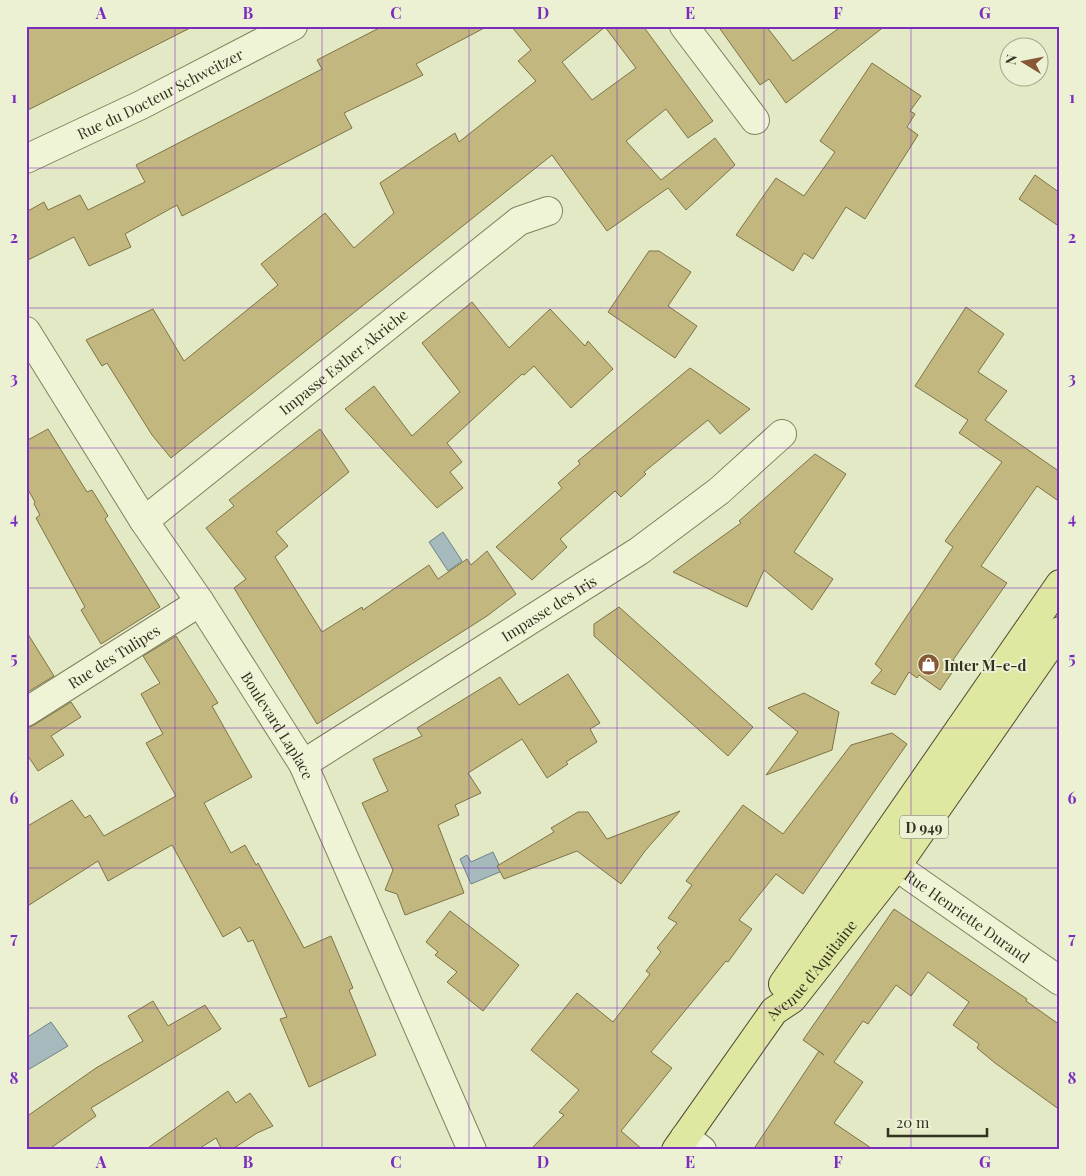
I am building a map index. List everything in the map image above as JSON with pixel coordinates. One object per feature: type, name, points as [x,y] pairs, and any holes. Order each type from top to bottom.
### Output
[{"type":"main road","name":"Avenue d'Aquitaine","points":[[774,1011],[778,992],[1060,584]]},
{"type":"main road","name":"Avenue d'Aquitaine","points":[[774,1011],[792,999],[896,867],[1060,631]]},
{"type":"main road","name":"D 949","points":[[688,1146],[774,1011]]},
{"type":"street","name":"Rue du Docteur Schweitzer","points":[[26,159],[141,105],[293,26]]},
{"type":"street","points":[[684,26],[755,120]]},
{"type":"street","name":"Impasse Esther Akriche","points":[[144,521],[519,221],[548,210]]},
{"type":"street","name":"Boulevard Laplace","points":[[26,331],[144,521],[200,602],[304,764],[472,1150]]},
{"type":"street","name":"Impasse des Iris","points":[[304,764],[639,551],[719,491],[782,434]]},
{"type":"street","name":"Rue des Tulipes","points":[[26,712],[200,602]]},
{"type":"street","name":"Rue Henriette Durand","points":[[874,851],[1060,981]]},
{"type":"shaded area","points":[[443,532],[462,561],[448,571],[429,542]]},
{"type":"shaded area","points":[[493,852],[502,871],[471,884],[460,859],[467,855],[471,862]]},
{"type":"shaded area","points":[[51,1022],[68,1046],[26,1071],[26,1038]]},
{"type":"building","points":[[26,26],[194,26],[26,111]]},
{"type":"building","points":[[383,26],[488,26],[416,64],[423,75],[344,113],[352,128],[182,216],[177,205],[125,234],[131,247],[89,266],[74,237],[26,261],[26,212],[44,202],[48,210],[80,195],[88,210],[145,182],[136,165],[322,69],[317,60]]},
{"type":"building","points":[[511,26],[643,26],[713,121],[688,138],[666,109],[626,141],[661,180],[715,138],[735,165],[686,210],[668,188],[607,231],[552,155],[171,458],[152,435],[107,363],[102,366],[86,340],[153,309],[184,361],[278,285],[261,264],[325,213],[354,248],[394,213],[380,183],[455,133],[459,142],[536,81],[518,61],[531,50]],"holes":[[[605,27],[636,68],[592,100],[562,62]]]},
{"type":"building","points":[[718,26],[766,26],[793,61],[842,26],[885,26],[786,103],[769,79],[760,85]]},
{"type":"building","points":[[872,63],[921,96],[910,111],[915,114],[907,127],[918,135],[865,219],[846,207],[813,259],[804,253],[793,271],[736,235],[776,178],[804,196],[835,152],[820,141]]},
{"type":"building","points":[[1035,175],[1060,193],[1060,227],[1019,199]]},
{"type":"building","points":[[649,251],[659,251],[691,272],[668,306],[697,326],[675,358],[608,312]]},
{"type":"building","points":[[472,302],[509,348],[550,309],[585,346],[588,341],[613,369],[571,408],[534,366],[524,375],[522,374],[447,443],[462,462],[450,472],[463,488],[437,508],[345,409],[374,386],[412,436],[460,392],[422,343]]},
{"type":"building","points":[[966,307],[1004,334],[978,372],[1007,391],[985,420],[1060,472],[1060,502],[1037,486],[981,566],[1007,583],[953,660],[958,664],[940,690],[919,675],[917,678],[909,672],[895,695],[871,683],[882,670],[875,664],[953,547],[945,541],[1002,462],[959,433],[968,420],[915,386]]},
{"type":"building","points":[[690,368],[750,409],[720,434],[708,420],[644,472],[646,474],[621,497],[615,491],[560,539],[567,547],[532,580],[496,547],[562,488],[558,483],[580,464],[578,461]]},
{"type":"building","points":[[48,429],[87,492],[92,490],[108,516],[105,519],[160,607],[101,644],[81,610],[85,607],[36,518],[40,515],[26,486],[26,441]]},
{"type":"building","points":[[320,429],[349,472],[276,532],[288,546],[275,557],[322,632],[362,607],[363,610],[429,565],[438,579],[467,559],[471,565],[487,551],[516,594],[487,616],[317,724],[234,588],[246,579],[206,528],[234,506],[229,500]]},
{"type":"building","points":[[815,454],[846,474],[794,552],[833,579],[812,610],[764,570],[747,607],[673,572],[741,523],[739,521]]},
{"type":"building","points":[[619,607],[753,727],[728,756],[594,636],[594,624]]},
{"type":"building","points":[[26,631],[54,676],[26,693]]},
{"type":"building","points":[[176,636],[218,703],[212,706],[252,777],[204,803],[231,853],[245,845],[256,865],[258,863],[304,948],[331,936],[353,988],[349,990],[376,1055],[309,1087],[280,1019],[287,1017],[253,940],[248,942],[240,927],[223,937],[172,845],[108,881],[98,861],[26,907],[26,827],[72,800],[85,818],[90,815],[104,836],[176,796],[146,743],[163,734],[141,694],[160,683],[143,656]]},
{"type":"building","points":[[568,674],[600,723],[590,729],[597,742],[566,762],[568,764],[547,778],[522,739],[468,773],[481,793],[455,805],[459,815],[438,825],[464,893],[405,915],[397,894],[385,890],[393,870],[362,803],[388,791],[373,759],[422,736],[417,728],[500,677],[519,705]]},
{"type":"building","points":[[804,693],[839,712],[832,750],[766,775],[798,732],[768,708]]},
{"type":"building","points":[[71,702],[81,717],[51,736],[64,755],[38,771],[26,753],[26,728]]},
{"type":"building","points":[[892,733],[907,744],[803,894],[776,874],[739,920],[752,929],[728,962],[726,961],[651,1052],[672,1068],[621,1131],[643,1150],[530,1150],[564,1115],[559,1112],[579,1090],[531,1050],[577,993],[613,1022],[650,974],[646,971],[661,952],[657,948],[677,923],[668,918],[692,885],[686,881],[743,805],[783,834],[851,745]]},
{"type":"building","points":[[680,811],[645,851],[621,884],[577,851],[504,879],[497,866],[554,832],[551,828],[578,812],[588,812],[607,839]]},
{"type":"building","points":[[894,909],[1027,999],[1026,1001],[1060,1025],[1060,1110],[995,1063],[977,1048],[979,1044],[953,1025],[969,1002],[928,972],[911,996],[896,985],[868,1024],[863,1021],[834,1062],[863,1082],[834,1123],[874,1150],[753,1150],[819,1051],[803,1040]]},
{"type":"building","points":[[450,911],[519,965],[483,1011],[447,982],[457,972],[435,955],[438,952],[426,942]]},
{"type":"building","points":[[153,1001],[168,1026],[205,1005],[221,1029],[91,1108],[96,1116],[48,1150],[26,1150],[26,1117],[96,1068],[143,1041],[128,1016]]},
{"type":"building","points":[[228,1091],[236,1103],[250,1093],[273,1126],[257,1133],[231,1150],[222,1150],[216,1138],[197,1150],[145,1150]]},
{"type":"place","name":"Inter M-e-d","points":[[928,665]]}]
